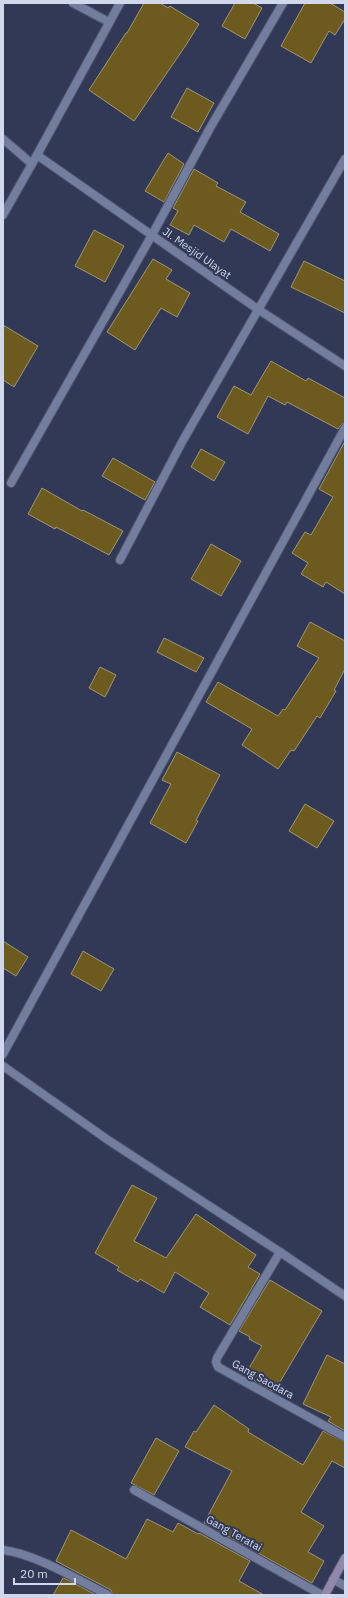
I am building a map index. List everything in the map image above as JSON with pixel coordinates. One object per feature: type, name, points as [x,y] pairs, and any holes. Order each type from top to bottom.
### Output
[{"type":"street","points":[[73,3],[109,22]]},
{"type":"street","points":[[3,215],[38,155],[120,3]]},
{"type":"street","points":[[11,482],[152,235],[210,128],[283,3]]},
{"type":"street","points":[[3,139],[32,164]]},
{"type":"street","name":"Jl. Mesjid Ulayat","points":[[38,155],[259,310],[345,366]]},
{"type":"street","points":[[120,560],[182,442],[345,159]]},
{"type":"street","points":[[3,1054],[345,428]]},
{"type":"street","points":[[3,1066],[108,1140],[278,1254],[345,1296]]},
{"type":"street","name":"Gang Saodara","points":[[278,1254],[216,1362],[218,1367],[345,1437]]},
{"type":"street","name":"Gang Teratai","points":[[134,1490],[323,1595]]},
{"type":"street","points":[[3,1550],[13,1551],[52,1567],[108,1595]]},
{"type":"street","points":[[323,1595],[345,1558]]},
{"type":"street","points":[[333,1579],[345,1586]]},
{"type":"building","points":[[144,3],[160,3],[168,8],[170,6],[199,24],[134,121],[89,90],[127,33]]},
{"type":"building","points":[[235,3],[253,3],[262,8],[245,39],[222,26]]},
{"type":"building","points":[[305,3],[330,3],[345,12],[345,19],[335,35],[329,31],[311,63],[281,46]]},
{"type":"building","points":[[187,88],[214,103],[198,132],[171,117]]},
{"type":"building","points":[[168,153],[184,164],[164,202],[145,191]]},
{"type":"building","points":[[194,169],[218,183],[216,186],[246,202],[240,212],[279,234],[270,251],[231,229],[224,242],[194,225],[189,235],[170,225],[178,211],[173,208]]},
{"type":"building","points":[[94,230],[124,246],[105,282],[75,266]]},
{"type":"building","points":[[153,259],[172,270],[166,279],[190,293],[177,317],[161,308],[135,350],[107,332]]},
{"type":"building","points":[[304,261],[345,281],[345,313],[291,287]]},
{"type":"building","points":[[3,325],[38,346],[14,387],[3,380]]},
{"type":"building","points":[[271,361],[306,381],[308,378],[345,398],[345,423],[338,429],[287,402],[285,405],[268,396],[248,434],[217,417],[234,386],[251,395]]},
{"type":"building","points":[[345,441],[345,594],[326,582],[323,587],[301,574],[308,563],[292,553],[305,532],[311,535],[333,497],[319,489]]},
{"type":"building","points":[[201,449],[225,462],[214,481],[191,467]]},
{"type":"building","points":[[113,458],[155,482],[145,500],[102,476]]},
{"type":"building","points":[[42,488],[82,511],[83,510],[123,531],[109,555],[28,514]]},
{"type":"building","points":[[211,544],[241,561],[221,596],[191,579]]},
{"type":"building","points":[[310,622],[345,641],[345,669],[334,690],[336,691],[320,718],[317,716],[294,751],[291,750],[278,769],[242,745],[252,729],[206,702],[218,682],[278,716],[283,709],[285,710],[319,658],[297,646]]},
{"type":"building","points":[[164,638],[204,658],[196,672],[157,652]]},
{"type":"building","points":[[100,667],[116,675],[105,697],[89,688]]},
{"type":"building","points":[[177,752],[220,775],[196,820],[198,821],[186,843],[150,823],[171,784],[162,780]]},
{"type":"building","points":[[305,804],[334,821],[317,848],[289,831]]},
{"type":"building","points":[[3,941],[28,957],[16,976],[3,968]]},
{"type":"building","points":[[83,951],[114,969],[101,991],[71,974]]},
{"type":"building","points":[[132,1185],[157,1198],[134,1241],[166,1258],[196,1214],[256,1255],[248,1267],[260,1274],[230,1325],[200,1307],[209,1293],[175,1272],[164,1293],[140,1279],[138,1282],[117,1270],[119,1267],[95,1253]]},
{"type":"building","points":[[270,1280],[322,1311],[274,1392],[245,1375],[262,1346],[249,1339],[250,1337],[239,1331]]},
{"type":"building","points":[[327,1355],[345,1364],[345,1431],[328,1421],[331,1417],[303,1404]]},
{"type":"building","points":[[214,1405],[249,1429],[248,1432],[303,1465],[323,1431],[345,1442],[345,1468],[332,1461],[301,1512],[324,1526],[308,1552],[324,1561],[312,1583],[204,1523],[232,1471],[185,1447],[194,1431],[196,1432]]},
{"type":"building","points":[[156,1438],[179,1451],[154,1495],[131,1483]]},
{"type":"building","points":[[147,1519],[173,1532],[178,1523],[250,1561],[239,1581],[264,1595],[113,1595],[111,1590],[56,1561],[71,1530],[126,1559]]},
{"type":"building","points":[[63,1578],[68,1580],[96,1595],[53,1595]]}]
